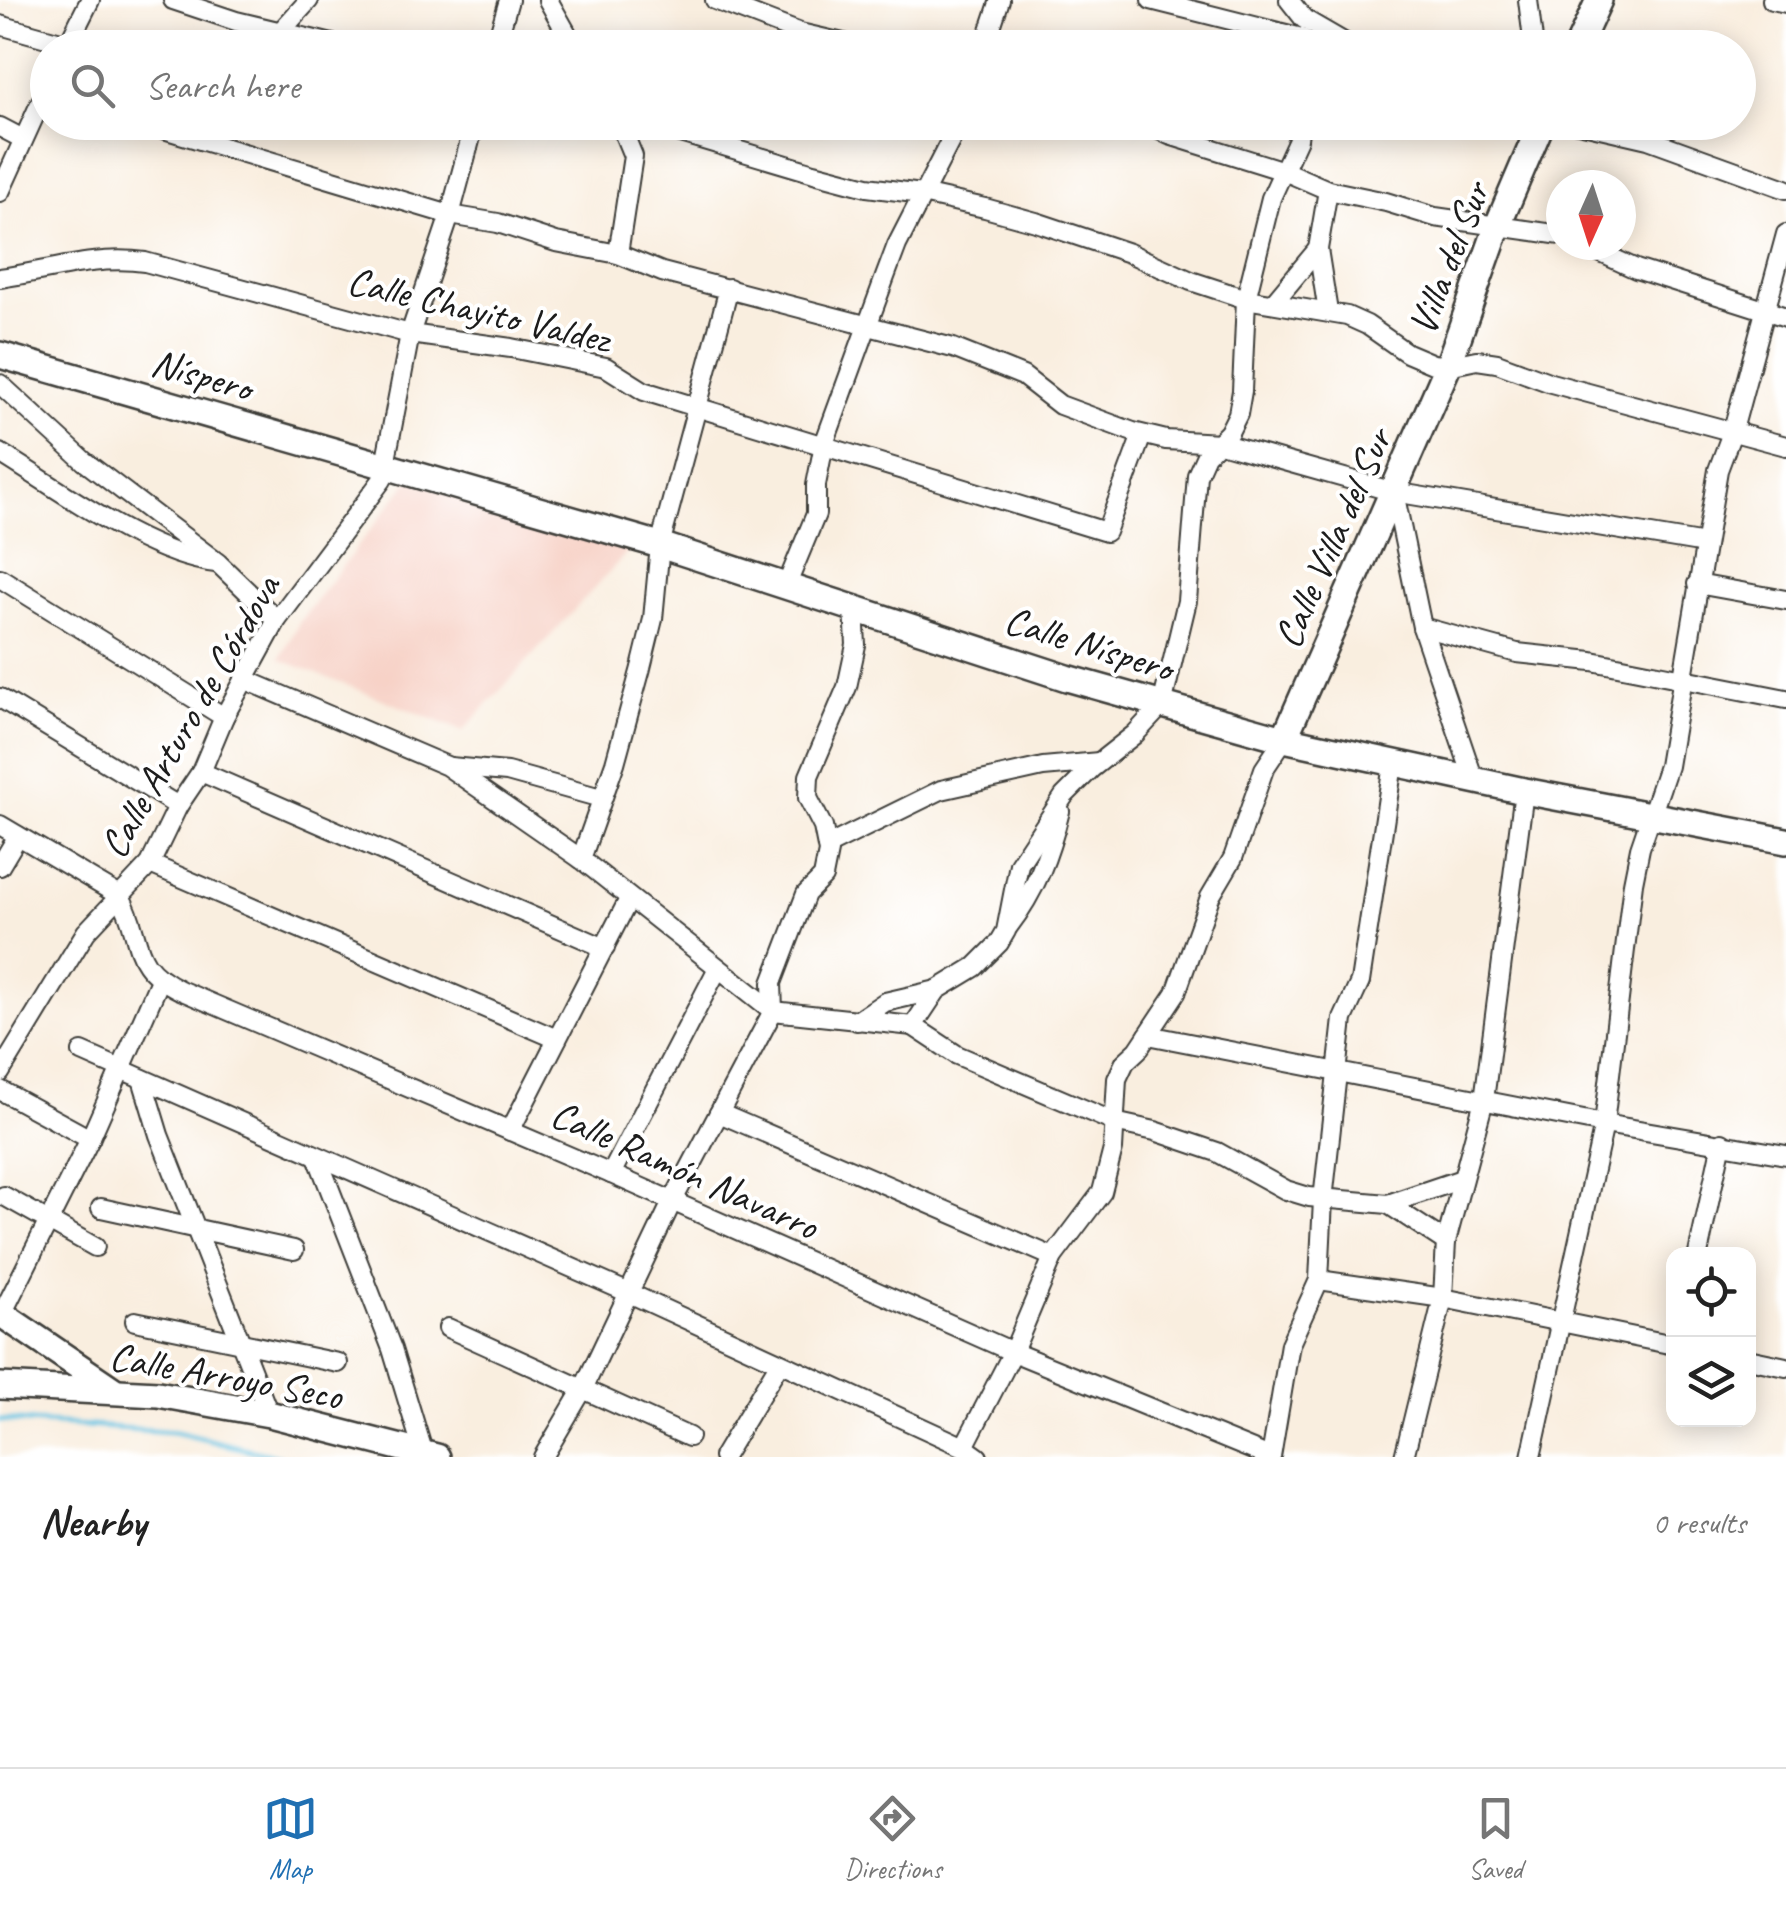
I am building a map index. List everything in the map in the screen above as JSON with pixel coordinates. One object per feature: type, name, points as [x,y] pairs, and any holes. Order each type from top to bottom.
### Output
[{"type":"street","points":[[75,30],[90,0]]},
{"type":"street","points":[[173,0],[236,22],[276,30]]},
{"type":"street","points":[[282,30],[309,0]]},
{"type":"street","points":[[501,30],[509,0]]},
{"type":"street","points":[[548,0],[565,30]]},
{"type":"street","points":[[715,0],[790,30]]},
{"type":"street","points":[[990,30],[1000,0]]},
{"type":"street","points":[[1151,0],[1281,30]]},
{"type":"street","points":[[1289,0],[1301,30]]},
{"type":"street","points":[[1528,0],[1532,30]]},
{"type":"street","points":[[1585,30],[1599,0]]},
{"type":"street","points":[[1772,0],[1786,4]]},
{"type":"street","points":[[0,26],[30,35]]},
{"type":"street","points":[[0,192],[30,125]]},
{"type":"street","points":[[0,127],[23,139]]},
{"type":"street","name":"Calle Chayito Valdez","points":[[200,140],[450,215],[498,222],[556,242],[618,254],[662,272],[953,348],[1023,376],[1060,405],[1142,434],[1166,440],[1220,443],[1394,492],[1705,544]]},
{"type":"street","name":"Calle Arturo de Córdova","points":[[0,1073],[86,932],[150,864],[277,620],[382,480],[410,334],[470,140]]},
{"type":"street","points":[[618,254],[633,156],[626,140]]},
{"type":"street","points":[[703,140],[866,187],[922,194],[1036,222],[1246,298],[1328,312],[1367,325],[1407,353],[1433,364],[1448,366],[1478,360],[1497,363],[1551,383],[1786,446]]},
{"type":"street","points":[[786,584],[816,514],[816,485],[824,444],[897,245],[950,140]]},
{"type":"street","points":[[1188,140],[1284,171],[1328,190],[1435,217],[1546,233]]},
{"type":"street","points":[[857,1020],[885,1002],[937,990],[975,967],[1000,943],[1018,864],[1064,796],[1162,705],[1188,601],[1197,475],[1206,455],[1220,443],[1238,414],[1246,298],[1271,198],[1298,140]]},
{"type":"street","name":"Villa del Sur","points":[[1448,366],[1498,225],[1534,140]]},
{"type":"street","points":[[1648,140],[1786,189]]},
{"type":"street","points":[[1328,190],[1318,249],[1328,312]]},
{"type":"street","points":[[1531,1457],[1604,1124],[1633,883],[1668,766],[1718,470],[1733,430],[1786,234]]},
{"type":"street","points":[[1273,303],[1318,249]]},
{"type":"street","name":"Calle Chayito Valdez","points":[[0,278],[121,259],[174,268],[410,334],[606,367],[644,391],[1106,532],[1142,434]]},
{"type":"street","points":[[1614,260],[1786,317]]},
{"type":"street","points":[[581,859],[615,762],[653,619],[660,545],[729,288]]},
{"type":"street","name":"Níspero","points":[[0,355],[383,465]]},
{"type":"street","name":"Calle Villa del Sur","points":[[1284,740],[1448,366]]},
{"type":"street","points":[[0,384],[84,462],[218,563],[277,620]]},
{"type":"street","points":[[0,453],[147,542],[190,560],[218,563]]},
{"type":"street","name":"Calle Níspero","points":[[383,465],[660,545],[1067,678],[1284,740],[1786,841]]},
{"type":"street","points":[[1394,492],[1422,627],[1474,780]]},
{"type":"street","points":[[0,578],[224,717]]},
{"type":"street","points":[[1696,584],[1786,600]]},
{"type":"street","points":[[543,1457],[583,1389],[672,1202],[773,1012],[772,984],[806,894],[823,877],[827,846],[823,826],[808,798],[808,776],[847,687],[856,645],[854,607]]},
{"type":"street","points":[[1422,627],[1517,653],[1592,661],[1786,699]]},
{"type":"street","points":[[244,679],[447,766],[581,859],[773,1012],[912,1026],[958,1056],[1114,1122],[1218,1152],[1286,1190],[1323,1200],[1388,1204],[1462,1180]]},
{"type":"street","points":[[0,698],[178,806]]},
{"type":"street","points":[[82,1052],[629,1294],[971,1452],[1054,1257],[1102,1192],[1112,1149],[1117,1079],[1125,1062],[1176,993],[1210,897],[1233,858],[1264,769],[1284,740]]},
{"type":"street","points":[[827,846],[941,790],[1043,767],[1100,762]]},
{"type":"street","points":[[1270,1457],[1290,1344],[1319,1280],[1323,1200],[1343,1019],[1360,982],[1393,764]]},
{"type":"street","points":[[447,766],[507,772],[601,798]]},
{"type":"street","points":[[201,772],[605,948]]},
{"type":"street","points":[[1404,1457],[1443,1298],[1446,1242],[1484,1100],[1524,791]]},
{"type":"street","points":[[0,825],[120,896],[140,955],[160,980],[90,1139],[1,1314],[113,1390]]},
{"type":"street","points":[[0,866],[18,836]]},
{"type":"street","points":[[150,864],[557,1039]]},
{"type":"street","points":[[510,1131],[629,899]]},
{"type":"street","points":[[612,1174],[718,968]]},
{"type":"street","name":"Calle Ramón Navarro","points":[[160,980],[612,1174],[1012,1352],[1270,1457]]},
{"type":"street","points":[[912,1026],[937,990]]},
{"type":"street","points":[[1148,1035],[1604,1124],[1786,1154]]},
{"type":"street","points":[[142,1080],[159,1135],[269,1414]]},
{"type":"street","points":[[0,1090],[90,1139]]},
{"type":"street","points":[[718,1113],[1054,1257]]},
{"type":"street","points":[[1700,1247],[1722,1142]]},
{"type":"street","points":[[318,1159],[430,1454]]},
{"type":"street","points":[[4,1196],[95,1247]]},
{"type":"street","points":[[1388,1204],[1446,1242]]},
{"type":"street","points":[[101,1208],[294,1250]]},
{"type":"street","points":[[1319,1280],[1443,1298],[1666,1343]]},
{"type":"street","points":[[135,1321],[338,1362]]},
{"type":"street","points":[[448,1328],[690,1437]]},
{"type":"street","points":[[1756,1360],[1786,1366]]},
{"type":"street","points":[[722,1457],[779,1364]]},
{"type":"street","name":"Calle Arroyo Seco","points":[[0,1386],[158,1394],[269,1414],[430,1454]]},
{"type":"shaded area","points":[[410,479],[633,546],[463,731],[280,659],[300,621]]},
{"type":"waterway","points":[[0,1420],[175,1432],[280,1457]]}]
